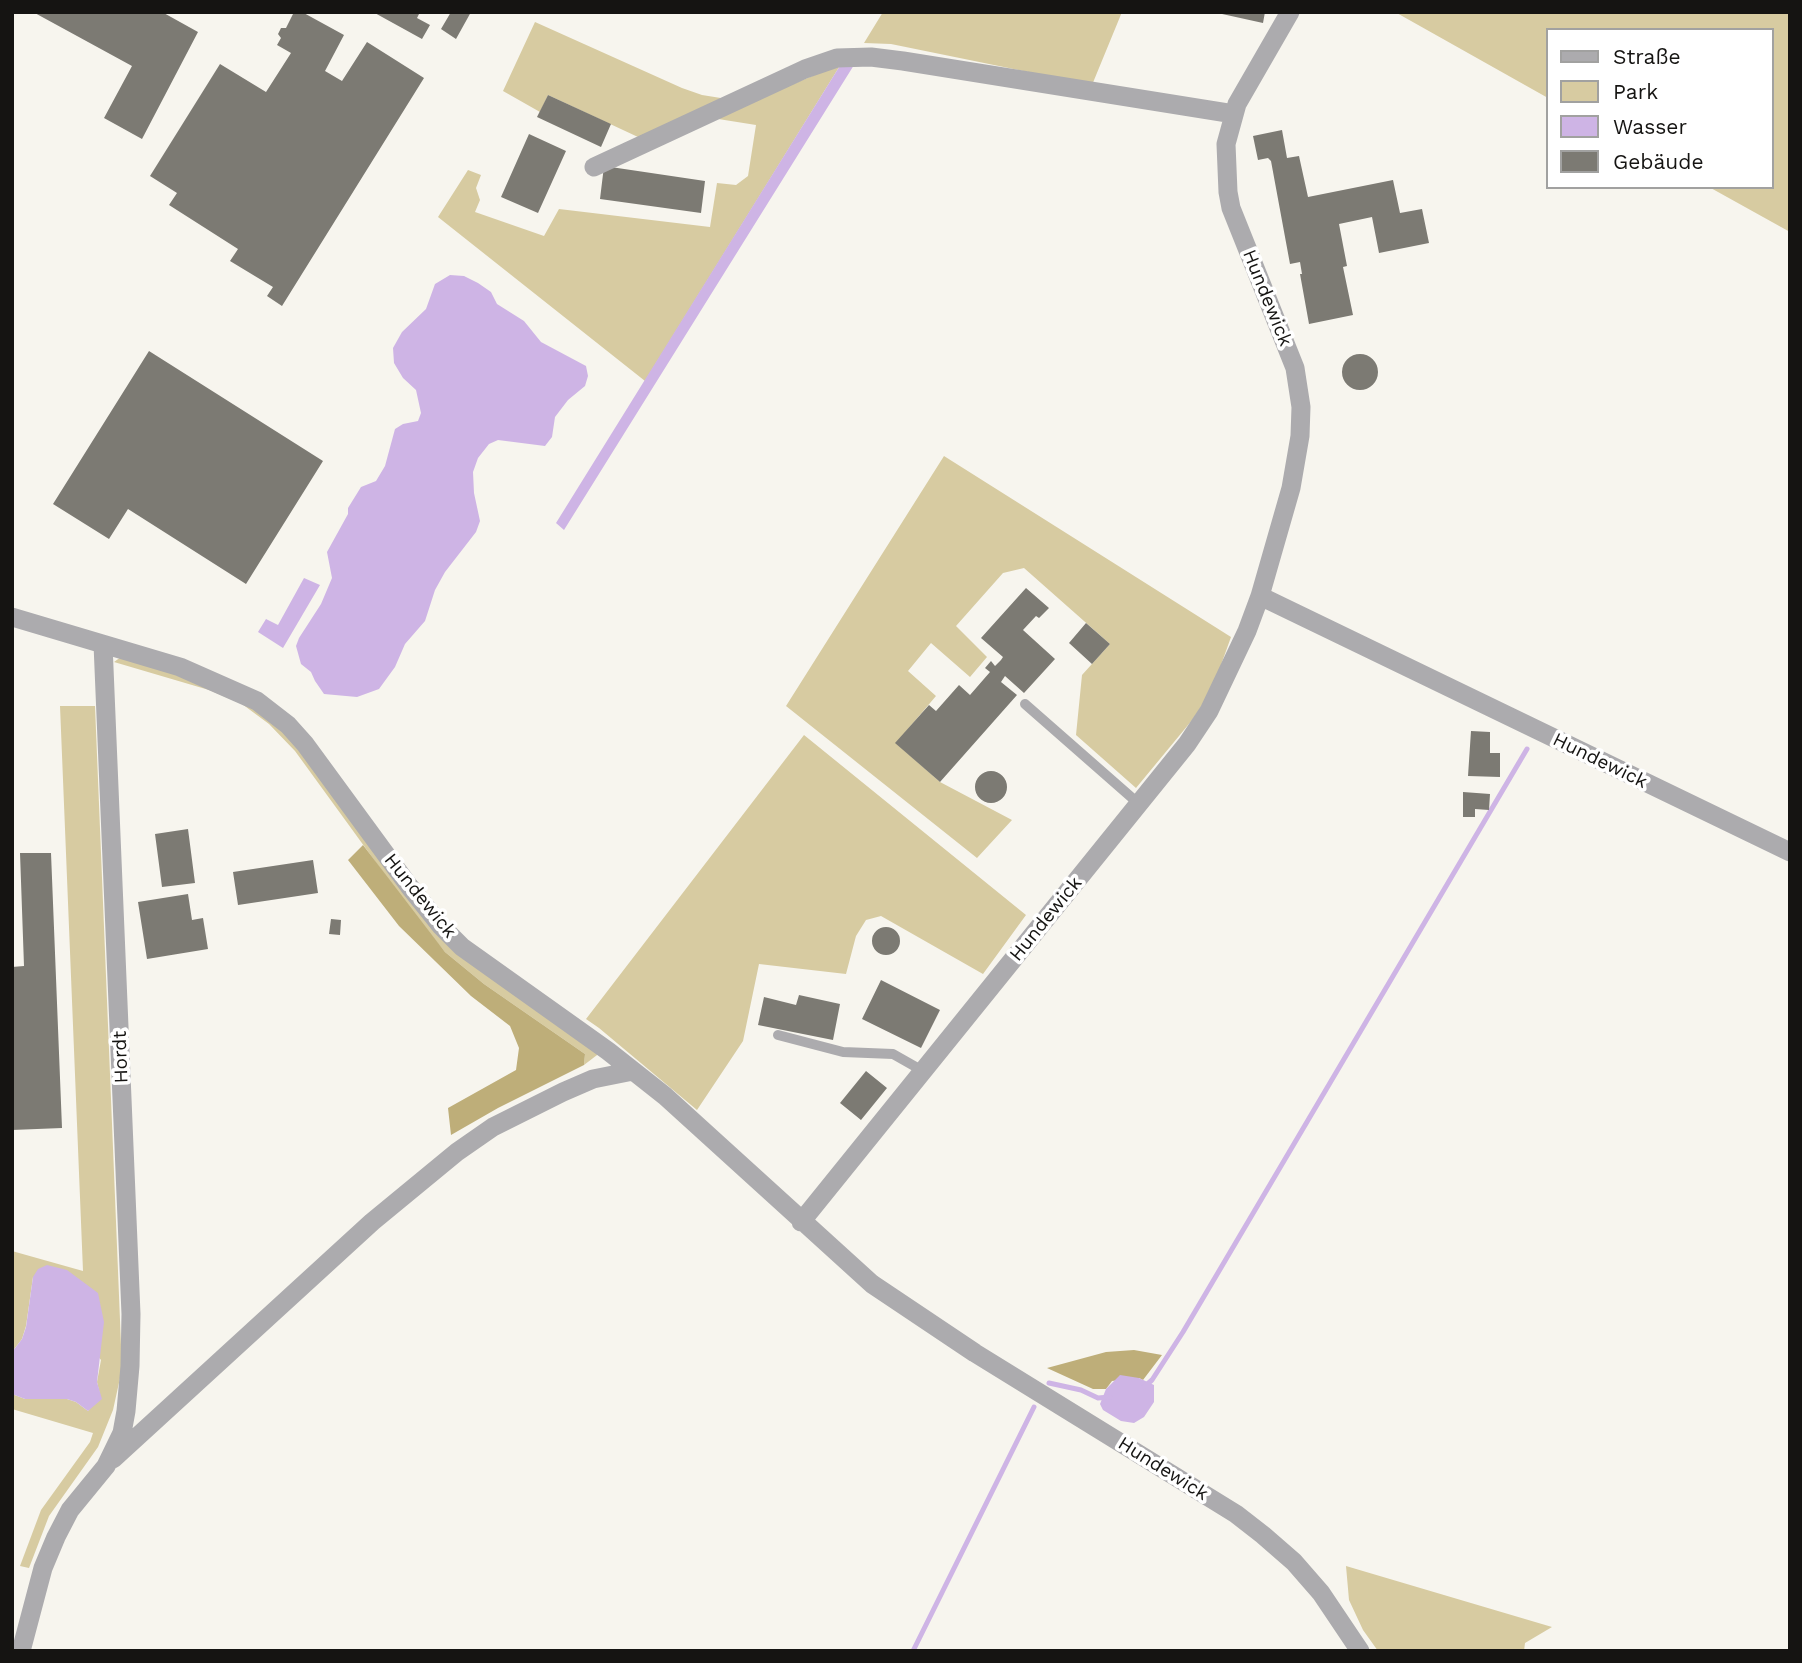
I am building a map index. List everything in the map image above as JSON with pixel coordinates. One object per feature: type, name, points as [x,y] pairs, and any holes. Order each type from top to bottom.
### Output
[{"type":"street","name":"Hundewick","points":[[801,1222],[1187,744],[1224,682],[1260,596],[1296,466],[1301,407],[1295,368],[1231,208],[1226,144],[1245,87],[1290,12]]},
{"type":"street","points":[[594,167],[797,72],[837,58],[871,57],[903,61],[1234,114]]},
{"type":"street","name":"Hundewick","points":[[1260,596],[1790,852]]},
{"type":"street","name":"Hundewick","points":[[12,617],[180,667],[257,701],[288,725],[305,744],[409,886],[462,947],[665,1096],[872,1284],[952,1338],[1236,1514],[1294,1562],[1321,1592],[1360,1651]]},
{"type":"street","name":"Hordt","points":[[103,644],[131,1314],[126,1411],[122,1433],[106,1466]]},
{"type":"street","name":"Hordt","points":[[21,1651],[43,1568],[56,1537],[75,1503],[106,1466],[372,1222],[457,1152],[493,1127],[563,1092],[593,1079],[633,1071]]},
{"type":"lane","points":[[1025,704],[1139,804]]},
{"type":"lane","points":[[778,1035],[843,1052],[894,1054],[923,1071]]},
{"type":"green space","points":[[883,12],[1122,12],[1092,85],[891,44],[864,43]]},
{"type":"green space","points":[[1395,12],[1790,12],[1790,232],[1713,189],[1774,189],[1774,28],[1546,28],[1546,97]]},
{"type":"green space","points":[[535,22],[682,88],[727,99],[638,137],[548,95],[540,112],[503,91]]},
{"type":"green space","points":[[841,64],[645,381],[438,217],[468,170],[481,175],[476,188],[480,200],[475,212],[544,236],[559,209],[710,227],[717,183],[736,185],[748,176],[756,125],[712,118]]},
{"type":"green space","points":[[944,456],[1231,637],[1212,690],[1193,719],[1136,788],[1076,735],[1082,675],[1110,644],[1024,568],[1003,573],[956,626],[987,657],[970,677],[931,643],[908,671],[936,696],[896,743],[940,782],[1012,820],[977,858],[786,706]]},
{"type":"green space","points":[[121,657],[201,678],[280,724],[430,921],[601,1052],[584,1065],[585,1054],[484,984],[445,952],[412,912],[295,751],[269,724],[242,704],[209,690],[114,662]]},
{"type":"green space","points":[[60,706],[95,706],[122,1369],[113,1410],[98,1447],[49,1516],[29,1568],[20,1566],[41,1510],[90,1442],[93,1433],[12,1409],[12,1394],[25,1399],[67,1399],[88,1411],[100,1395],[97,1382],[101,1360],[33,1277],[26,1326],[22,1339],[12,1352],[12,1251],[83,1271]]},
{"type":"green space","points":[[804,735],[1026,915],[983,974],[881,916],[866,920],[856,936],[846,974],[759,964],[743,1041],[697,1110],[586,1019]]},
{"type":"green space","points":[[1346,1566],[1552,1627],[1525,1643],[1524,1651],[1378,1651],[1363,1630],[1349,1600]]},
{"type":"shaded area","points":[[363,845],[445,952],[484,984],[585,1054],[584,1065],[451,1135],[448,1108],[516,1070],[519,1048],[510,1026],[471,996],[399,926],[348,860]]},
{"type":"shaded area","points":[[1134,1350],[1162,1355],[1143,1380],[1139,1378],[1112,1381],[1106,1389],[1093,1389],[1047,1368],[1106,1352]]},
{"type":"water","points":[[841,64],[854,65],[564,530],[556,523]]},
{"type":"water","points":[[450,275],[464,276],[478,283],[491,292],[497,304],[524,321],[541,342],[586,366],[588,376],[585,386],[568,400],[555,417],[552,437],[545,446],[498,440],[489,444],[478,458],[473,472],[480,521],[476,532],[445,572],[435,590],[425,621],[405,644],[395,667],[379,689],[357,697],[324,694],[311,672],[301,664],[296,646],[321,604],[332,578],[327,552],[348,514],[348,508],[361,487],[376,481],[385,466],[395,429],[418,421],[421,413],[416,390],[403,378],[394,363],[393,348],[402,332],[426,309],[435,284]]},
{"type":"water","points":[[304,578],[320,585],[283,648],[258,632],[266,619],[278,625]]},
{"type":"water","points":[[47,1265],[67,1270],[98,1293],[104,1322],[97,1382],[102,1399],[88,1411],[67,1399],[25,1399],[12,1394],[12,1352],[22,1339],[26,1327],[33,1277],[38,1269]]},
{"type":"water","points":[[1120,1375],[1139,1378],[1154,1385],[1154,1402],[1144,1417],[1134,1423],[1121,1421],[1103,1410],[1100,1404],[1106,1389]]},
{"type":"building","points":[[33,12],[162,12],[198,32],[142,139],[104,118],[132,66]]},
{"type":"building","points":[[294,12],[302,12],[344,35],[325,71],[342,81],[367,42],[424,78],[282,306],[267,296],[273,287],[230,261],[238,249],[169,205],[177,193],[150,176],[220,64],[266,92],[291,53],[277,45],[281,38],[278,34],[281,28],[286,28]]},
{"type":"building","points":[[373,12],[420,12],[417,18],[430,25],[422,39]]},
{"type":"building","points":[[451,12],[471,12],[456,39],[441,29]]},
{"type":"building","points":[[1213,12],[1265,12],[1263,23]]},
{"type":"building","points":[[548,95],[611,124],[601,147],[537,117]]},
{"type":"building","points":[[1282,130],[1287,158],[1299,156],[1308,197],[1393,180],[1400,213],[1422,209],[1429,243],[1379,253],[1372,217],[1339,224],[1347,266],[1343,267],[1353,315],[1309,324],[1300,262],[1290,264],[1271,161],[1268,158],[1258,160],[1253,136]]},
{"type":"building","points":[[529,134],[566,151],[538,213],[501,197]]},
{"type":"building","points":[[604,166],[705,181],[701,213],[600,199]]},
{"type":"building","points":[[149,351],[323,461],[246,584],[128,509],[109,539],[53,504]]},
{"type":"building","points":[[1360,354],[1373,359],[1378,372],[1373,385],[1360,390],[1347,385],[1342,372],[1347,359]]},
{"type":"building","points":[[1026,588],[1049,608],[1039,618],[1036,616],[1023,630],[1055,659],[1024,693],[1005,676],[1001,682],[1017,695],[940,782],[895,743],[929,705],[936,711],[959,685],[970,695],[990,672],[985,668],[991,661],[995,666],[1001,660],[1003,657],[981,638]]},
{"type":"building","points":[[1086,623],[1110,644],[1092,664],[1069,643]]},
{"type":"building","points":[[1471,731],[1490,732],[1490,753],[1500,753],[1500,777],[1468,776]]},
{"type":"building","points":[[991,771],[1002,776],[1007,787],[1002,798],[991,803],[980,798],[975,787],[980,776]]},
{"type":"building","points":[[1463,792],[1490,794],[1489,810],[1475,809],[1475,817],[1463,817]]},
{"type":"building","points":[[188,829],[195,883],[162,887],[155,834]]},
{"type":"building","points":[[20,853],[51,853],[62,1128],[12,1130],[12,967],[24,966]]},
{"type":"building","points":[[313,860],[318,893],[238,905],[233,872]]},
{"type":"building","points":[[188,894],[192,920],[203,918],[208,949],[147,959],[138,902]]},
{"type":"building","points":[[331,919],[341,920],[340,935],[329,934]]},
{"type":"building","points":[[886,927],[896,931],[900,941],[896,951],[886,955],[876,951],[872,941],[876,931]]},
{"type":"building","points":[[881,980],[940,1010],[921,1048],[862,1019]]},
{"type":"building","points":[[799,995],[840,1004],[833,1040],[758,1025],[764,997],[796,1005]]},
{"type":"building","points":[[866,1071],[887,1088],[861,1120],[840,1103]]},
{"type":"waterway","points":[[1144,1387],[1152,1380],[1183,1332],[1527,749]]},
{"type":"waterway","points":[[1049,1383],[1081,1390],[1098,1398],[1110,1397]]},
{"type":"waterway","points":[[913,1651],[1034,1407]]}]
